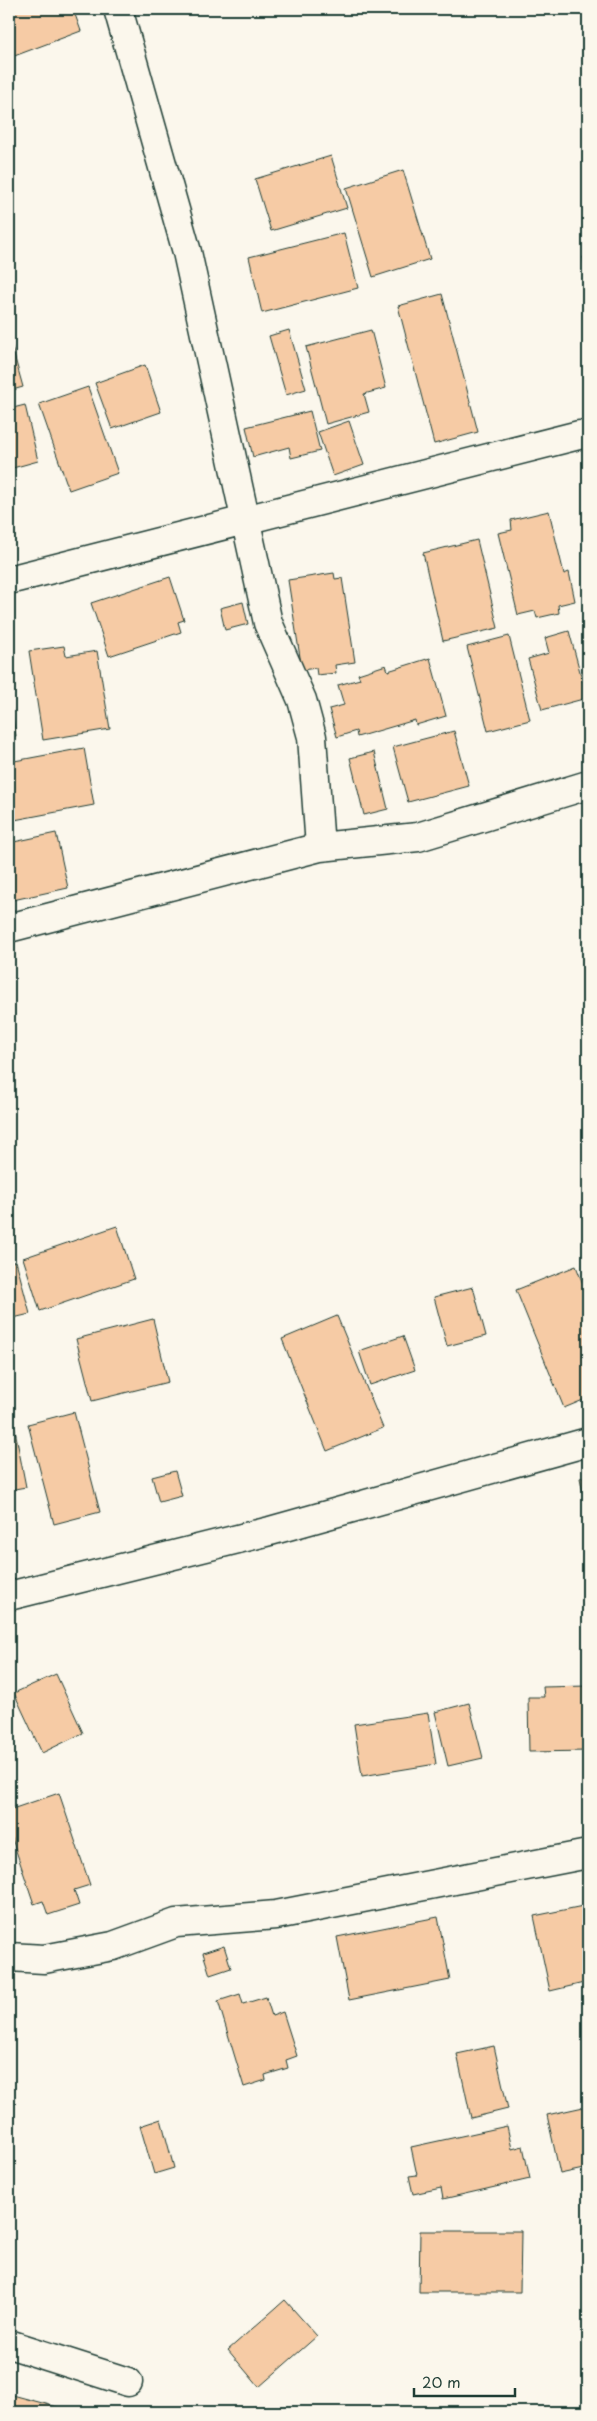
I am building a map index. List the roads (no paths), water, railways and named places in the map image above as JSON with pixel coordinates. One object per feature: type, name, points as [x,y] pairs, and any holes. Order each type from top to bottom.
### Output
[{"type":"street","points":[[118,9],[187,252],[268,623],[302,700],[312,737],[320,847]]},
{"type":"street","points":[[9,580],[580,436]]},
{"type":"street","points":[[9,928],[320,847],[418,837],[588,785]]},
{"type":"street","points":[[9,1596],[270,1531],[588,1442]]},
{"type":"street","points":[[9,1956],[44,1959],[113,1946],[176,1923],[276,1915],[588,1854]]},
{"type":"street","points":[[9,2344],[128,2382]]}]
